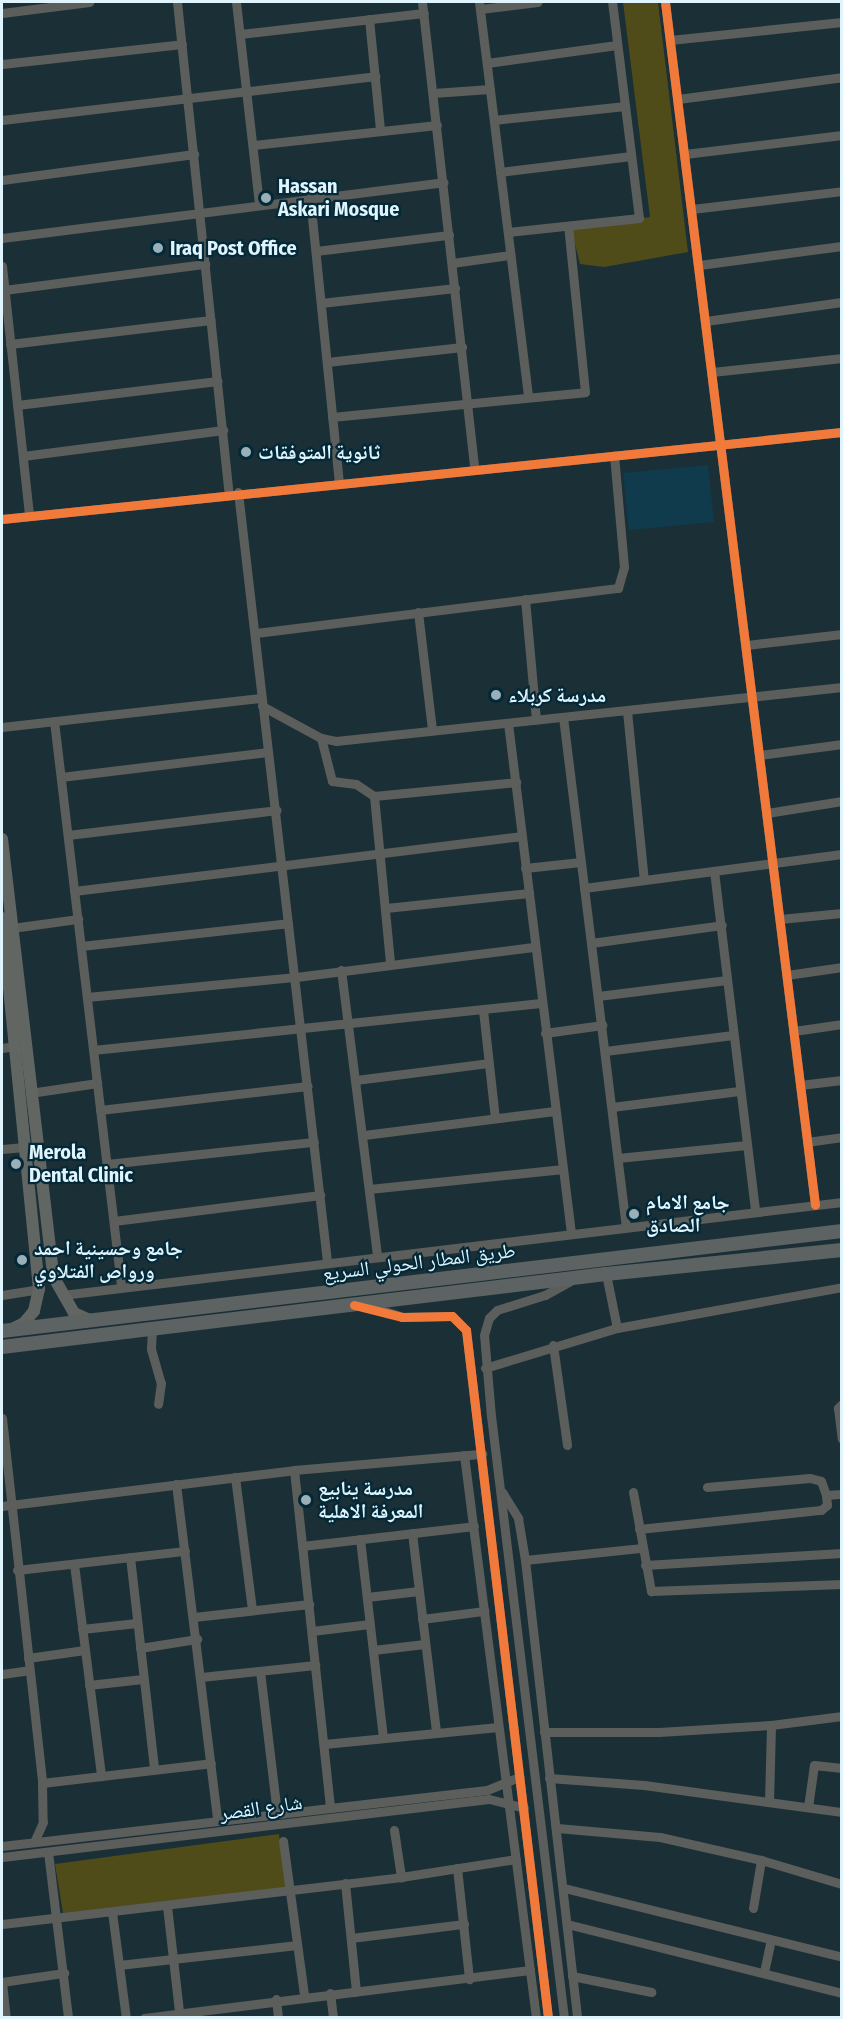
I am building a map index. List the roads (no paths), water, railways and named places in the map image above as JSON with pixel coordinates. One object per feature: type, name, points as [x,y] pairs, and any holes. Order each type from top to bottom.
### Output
[{"type":"highway","name":"طريق المطار الحولي السريع","points":[[5,1331],[842,1232]]},
{"type":"highway","name":"طريق المطار الحولي السريع","points":[[2,1347],[606,1274],[842,1250]]},
{"type":"main road","points":[[2,839],[30,1093],[39,1289],[34,1311],[24,1323],[5,1331]]},
{"type":"main road","points":[[2,918],[27,1147],[34,1163],[53,1275],[74,1313],[94,1321]]},
{"type":"street","points":[[2,13],[89,2]]},
{"type":"street","points":[[177,2],[223,430],[256,633],[261,702],[277,810],[281,863],[302,1028],[327,1261]]},
{"type":"street","points":[[236,2],[259,204]]},
{"type":"street","points":[[422,2],[474,469]]},
{"type":"street","points":[[528,397],[480,5],[538,2]]},
{"type":"street","points":[[508,232],[639,218],[612,2]]},
{"type":"street","points":[[665,2],[722,444],[815,1205]]},
{"type":"street","points":[[240,34],[424,13]]},
{"type":"street","points":[[369,19],[381,129]]},
{"type":"street","points":[[670,40],[842,22]]},
{"type":"street","points":[[2,64],[182,44]]},
{"type":"street","points":[[487,63],[617,45]]},
{"type":"street","points":[[2,120],[375,76]]},
{"type":"street","points":[[678,99],[842,77]]},
{"type":"street","points":[[433,93],[490,89]]},
{"type":"street","points":[[494,120],[625,106]]},
{"type":"street","points":[[253,145],[381,129],[437,125]]},
{"type":"street","points":[[685,154],[842,135]]},
{"type":"street","points":[[2,180],[194,154]]},
{"type":"street","points":[[500,172],[631,156]]},
{"type":"street","points":[[2,238],[200,211],[443,182]]},
{"type":"street","points":[[692,209],[842,191]]},
{"type":"street","points":[[310,198],[339,483]]},
{"type":"street","points":[[332,417],[585,392],[568,226]]},
{"type":"street","points":[[316,251],[449,235]]},
{"type":"street","points":[[699,266],[842,246]]},
{"type":"street","points":[[452,263],[510,255]]},
{"type":"street","points":[[4,290],[205,264]]},
{"type":"street","points":[[2,266],[4,316],[10,344],[29,516]]},
{"type":"street","points":[[321,303],[455,288]]},
{"type":"street","points":[[706,321],[842,302]]},
{"type":"street","points":[[10,344],[212,320]]},
{"type":"street","points":[[327,362],[462,347]]},
{"type":"street","points":[[712,372],[842,358]]},
{"type":"street","points":[[17,405],[218,381]]},
{"type":"street","points":[[23,456],[223,430]]},
{"type":"street","points":[[2,519],[234,493],[842,432]]},
{"type":"street","points":[[256,633],[618,588],[624,567],[614,455]]},
{"type":"street","points":[[525,599],[536,720]]},
{"type":"street","points":[[418,612],[432,730]]},
{"type":"street","points":[[747,645],[842,634]]},
{"type":"street","points":[[2,728],[261,702],[321,738],[336,741],[753,699],[842,687]]},
{"type":"street","points":[[627,711],[644,880]]},
{"type":"street","points":[[563,717],[626,1227]]},
{"type":"street","points":[[54,721],[121,1285]]},
{"type":"street","points":[[508,723],[561,1169],[571,1233]]},
{"type":"street","points":[[321,738],[332,781],[356,784],[374,796],[516,782]]},
{"type":"street","points":[[760,754],[842,744]]},
{"type":"street","points":[[61,777],[267,752]]},
{"type":"street","points":[[374,796],[390,963]]},
{"type":"street","points":[[767,813],[842,801]]},
{"type":"street","points":[[68,835],[277,810]]},
{"type":"street","points":[[74,891],[281,863],[521,836]]},
{"type":"street","points":[[584,888],[842,854]]},
{"type":"street","points":[[525,868],[581,862]]},
{"type":"street","points":[[714,871],[755,1212]]},
{"type":"street","points":[[386,908],[528,893]]},
{"type":"street","points":[[780,919],[842,912]]},
{"type":"street","points":[[12,928],[78,919]]},
{"type":"street","points":[[81,946],[288,923]]},
{"type":"street","points":[[591,943],[722,925]]},
{"type":"street","points":[[87,997],[296,977],[390,963],[535,947]]},
{"type":"street","points":[[787,975],[842,967]]},
{"type":"street","points":[[341,970],[364,1135],[377,1255]]},
{"type":"street","points":[[598,996],[727,980]]},
{"type":"street","points":[[93,1050],[302,1028],[348,1026],[541,1003]]},
{"type":"street","points":[[483,1010],[495,1118]]},
{"type":"street","points":[[794,1031],[842,1024]]},
{"type":"street","points":[[545,1033],[602,1025]]},
{"type":"street","points":[[605,1051],[733,1035]]},
{"type":"street","points":[[2,1048],[15,1046]]},
{"type":"street","points":[[356,1080],[488,1063]]},
{"type":"street","points":[[800,1085],[842,1080]]},
{"type":"street","points":[[30,1093],[97,1083]]},
{"type":"street","points":[[100,1110],[308,1086]]},
{"type":"street","points":[[612,1107],[739,1091]]},
{"type":"street","points":[[364,1135],[554,1111]]},
{"type":"street","points":[[807,1142],[842,1137]]},
{"type":"street","points":[[107,1164],[314,1142]]},
{"type":"street","points":[[618,1158],[746,1145]]},
{"type":"street","points":[[2,1149],[27,1147]]},
{"type":"street","points":[[369,1189],[561,1169]]},
{"type":"street","points":[[114,1221],[320,1195]]},
{"type":"street","points":[[62,1294],[121,1285],[842,1202]]},
{"type":"street","points":[[606,1274],[617,1328]]},
{"type":"street","points":[[564,2018],[485,1368],[484,1335],[492,1314],[582,1278]]},
{"type":"street","points":[[485,1368],[553,1345],[617,1328],[842,1287]]},
{"type":"street","points":[[2,1295],[39,1289]]},
{"type":"street","points":[[354,1305],[402,1317],[448,1315],[462,1323],[482,1454],[548,2018]]},
{"type":"street","points":[[152,1329],[151,1349],[160,1383],[158,1404]]},
{"type":"street","points":[[553,1345],[567,1445]]},
{"type":"street","points":[[842,1404],[838,1408],[842,1440]]},
{"type":"street","points":[[2,1418],[6,1505],[17,1570],[42,1783],[43,1822],[34,1842]]},
{"type":"street","points":[[6,1505],[294,1470],[482,1454]]},
{"type":"street","points":[[464,1455],[536,2018]]},
{"type":"street","points":[[294,1470],[330,1808]]},
{"type":"street","points":[[235,1477],[252,1610]]},
{"type":"street","points":[[639,1529],[821,1510],[827,1505],[824,1485],[810,1478],[707,1487]]},
{"type":"street","points":[[176,1484],[197,1639],[217,1820]]},
{"type":"street","points":[[501,1490],[518,1518],[525,1560],[549,1778],[560,1842],[577,2018]]},
{"type":"street","points":[[633,1492],[649,1587],[662,1593],[842,1584]]},
{"type":"street","points":[[826,1495],[842,1494]]},
{"type":"street","points":[[302,1546],[474,1526]]},
{"type":"street","points":[[412,1533],[436,1732]]},
{"type":"street","points":[[360,1539],[383,1737]]},
{"type":"street","points":[[525,1560],[642,1548]]},
{"type":"street","points":[[17,1570],[185,1551]]},
{"type":"street","points":[[645,1565],[842,1553]]},
{"type":"street","points":[[130,1557],[154,1769]]},
{"type":"street","points":[[495,1564],[503,1566],[509,1560]]},
{"type":"street","points":[[74,1564],[101,1776]]},
{"type":"street","points":[[498,1593],[506,1587],[513,1590]]},
{"type":"street","points":[[367,1597],[419,1591]]},
{"type":"street","points":[[194,1617],[309,1604]]},
{"type":"street","points":[[422,1619],[484,1611]]},
{"type":"street","points":[[82,1629],[137,1623]]},
{"type":"street","points":[[312,1631],[370,1623]]},
{"type":"street","points":[[140,1648],[197,1639]]},
{"type":"street","points":[[373,1650],[425,1644]]},
{"type":"street","points":[[28,1658],[84,1650]]},
{"type":"street","points":[[201,1677],[315,1665]]},
{"type":"street","points":[[2,1674],[29,1670]]},
{"type":"street","points":[[260,1671],[277,1813]]},
{"type":"street","points":[[89,1685],[143,1678]]},
{"type":"street","points":[[544,1732],[771,1725],[842,1716]]},
{"type":"street","points":[[768,1802],[771,1725]]},
{"type":"street","points":[[324,1744],[498,1727]]},
{"type":"street","points":[[42,1783],[211,1763]]},
{"type":"street","points":[[808,1807],[814,1765],[842,1768]]},
{"type":"street","points":[[2,1846],[505,1785],[519,1777]]},
{"type":"street","points":[[549,1778],[842,1812]]},
{"type":"street","name":"شارع القصر","points":[[2,1857],[187,1837],[472,1801],[508,1801],[524,1808]]},
{"type":"street","points":[[201,1822],[202,1835]]},
{"type":"street","points":[[186,1824],[187,1837]]},
{"type":"street","points":[[557,1828],[660,1837],[761,1860],[842,1884]]},
{"type":"street","points":[[394,1830],[401,1877]]},
{"type":"street","points":[[283,1841],[304,1995]]},
{"type":"street","points":[[543,1845],[560,1842]]},
{"type":"street","points":[[48,1852],[68,2018]]},
{"type":"street","points":[[2,1924],[401,1877],[516,1859]]},
{"type":"street","points":[[753,1908],[761,1860]]},
{"type":"street","points":[[457,1868],[469,1979]]},
{"type":"street","points":[[345,1883],[356,1991]]},
{"type":"street","points":[[564,1888],[842,1957]]},
{"type":"street","points":[[535,1897],[544,1900],[550,1895]]},
{"type":"street","points":[[167,1906],[179,2012]]},
{"type":"street","points":[[112,1912],[126,2018]]},
{"type":"street","points":[[538,1923],[544,1918],[553,1922]]},
{"type":"street","points":[[351,1938],[464,1924]]},
{"type":"street","points":[[567,1924],[842,1993]]},
{"type":"street","points":[[764,1972],[771,1940]]},
{"type":"street","points":[[119,1965],[297,1945]]},
{"type":"street","points":[[144,2018],[304,1995],[469,1979],[530,1970]]},
{"type":"street","points":[[6,2018],[2,1982],[64,1973]]},
{"type":"street","points":[[572,1976],[651,1992]]},
{"type":"street","points":[[330,1993],[333,2018]]},
{"type":"street","points":[[276,2000],[278,2018]]},
{"type":"street","points":[[222,2006],[224,2018]]},
{"type":"place","name":"Hassan Askari Mosque","points":[[266,198]]},
{"type":"place","name":"Iraq Post Office","points":[[158,248]]},
{"type":"place","name":"ثانوية المتوفقات","points":[[246,452]]},
{"type":"place","name":"مدرسة كربلاء","points":[[496,695]]},
{"type":"place","name":"Merola Dental Clinic","points":[[16,1164]]},
{"type":"place","name":"جامع الامام الصادق","points":[[634,1214]]},
{"type":"place","name":"جامع وحسينية احمد ورواص الفتلاوي","points":[[22,1260]]},
{"type":"place","name":"مدرسة ينابيع المعرفة الاهلية","points":[[306,1500]]}]
